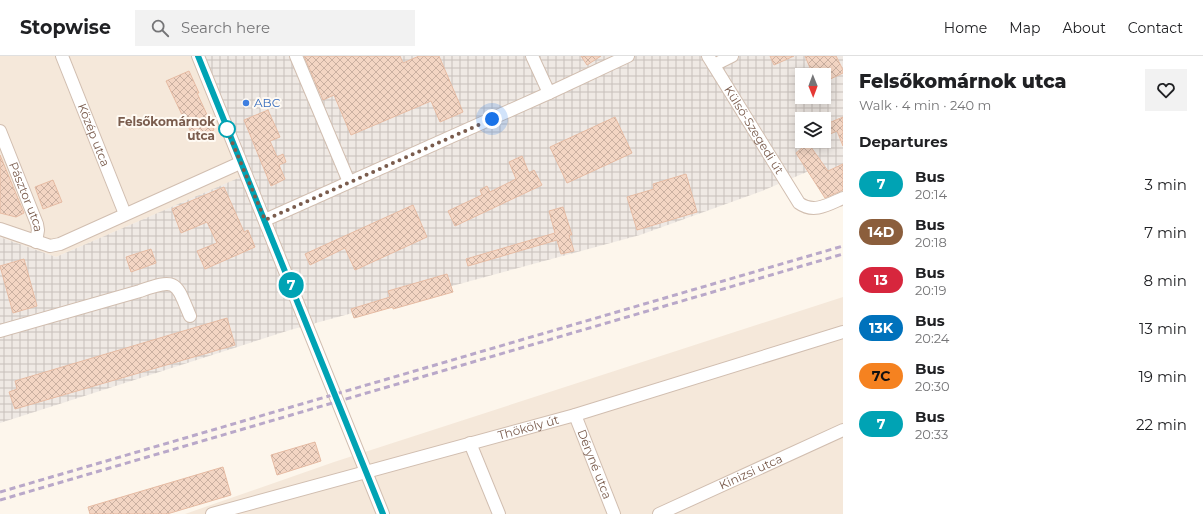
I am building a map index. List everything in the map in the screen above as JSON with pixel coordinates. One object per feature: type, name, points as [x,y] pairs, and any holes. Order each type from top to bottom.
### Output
[{"type":"street","name":"Közép utca","points":[[62,56],[125,214]]},
{"type":"street","points":[[198,56],[383,514]]},
{"type":"street","points":[[296,56],[350,182]]},
{"type":"street","points":[[532,56],[549,94]]},
{"type":"street","points":[[265,220],[549,94],[628,56]]},
{"type":"street","points":[[711,61],[732,56]]},
{"type":"street","name":"Külső-Szegedi út","points":[[711,61],[799,203],[805,208],[814,208],[821,207],[843,198]]},
{"type":"street","name":"Pásztor utca","points":[[0,131],[37,224],[38,230],[36,242]]},
{"type":"street","points":[[0,229],[50,246],[60,244],[240,163]]},
{"type":"street","points":[[0,331],[160,284],[169,284],[177,288],[190,316]]},
{"type":"street","name":"Thököly út","points":[[212,514],[575,415],[843,332]]},
{"type":"street","name":"Déryné utca","points":[[575,415],[614,514]]},
{"type":"street","name":"Kinizsi utca","points":[[659,514],[843,430]]},
{"type":"street","points":[[470,443],[499,514]]},
{"type":"shaded area","points":[[0,56],[194,56],[244,176],[56,257],[0,237]]},
{"type":"shaded area","points":[[194,56],[843,56],[843,184],[822,194],[809,171],[762,191],[640,235],[290,330],[0,423],[0,237],[56,257],[243,176]]},
{"type":"shaded area","points":[[843,297],[843,514],[185,514],[334,462]]},
{"type":"building","points":[[304,56],[400,56],[403,63],[419,56],[439,56],[463,112],[440,122],[431,101],[351,135],[334,95],[323,100]]},
{"type":"building","points":[[581,56],[601,56],[587,65]]},
{"type":"building","points":[[770,56],[794,56],[774,65]]},
{"type":"building","points":[[805,56],[836,56],[843,73],[831,79],[831,68],[810,68]]},
{"type":"building","points":[[189,71],[199,93],[197,93],[214,130],[193,138],[185,118],[184,119],[166,81]]},
{"type":"building","points":[[268,110],[280,137],[270,141],[277,157],[283,154],[286,162],[279,165],[285,179],[271,186],[244,120]]},
{"type":"building","points":[[615,117],[632,153],[567,183],[550,147]]},
{"type":"building","points":[[843,117],[843,146],[837,131],[831,134],[831,122]]},
{"type":"building","points":[[802,148],[812,148],[828,171],[843,164],[843,190],[825,198],[796,153]]},
{"type":"building","points":[[0,155],[24,213],[16,217],[0,213]]},
{"type":"building","points":[[522,156],[529,173],[534,170],[542,185],[455,226],[448,211],[482,195],[480,190],[487,186],[490,192],[516,179],[509,162]]},
{"type":"building","points":[[686,174],[697,212],[637,230],[627,197],[654,189],[653,184]]},
{"type":"building","points":[[53,180],[62,202],[43,209],[35,187]]},
{"type":"building","points":[[224,187],[244,232],[248,230],[255,247],[205,269],[197,251],[217,243],[207,222],[181,233],[172,209]]},
{"type":"building","points":[[413,205],[427,237],[355,270],[345,248],[310,265],[305,254]]},
{"type":"building","points":[[563,207],[572,235],[569,235],[574,251],[561,254],[557,240],[468,266],[466,259],[555,233],[549,211]]},
{"type":"building","points":[[151,249],[156,263],[131,272],[126,257]]},
{"type":"building","points":[[24,259],[37,306],[13,313],[0,266]]},
{"type":"building","points":[[447,274],[453,292],[393,309],[393,307],[354,318],[351,309],[390,297],[388,291]]},
{"type":"building","points":[[227,318],[235,345],[15,409],[9,392],[17,389],[15,381]]},
{"type":"building","points":[[315,442],[321,461],[277,475],[271,455]]},
{"type":"building","points":[[223,467],[231,495],[167,514],[90,514],[88,507]]},
{"type":"railway","points":[[0,492],[843,246]]},
{"type":"railway","points":[[0,500],[843,254]]},
{"type":"bus line","name":"7","points":[[198,56],[383,514]]},
{"type":"place","name":"ABC","points":[[246,103]]},
{"type":"place","name":"Felsőkomárnok utca","points":[[227,129]]},
{"type":"route","points":[[227,129],[224,123],[265,220],[492,119]]}]
